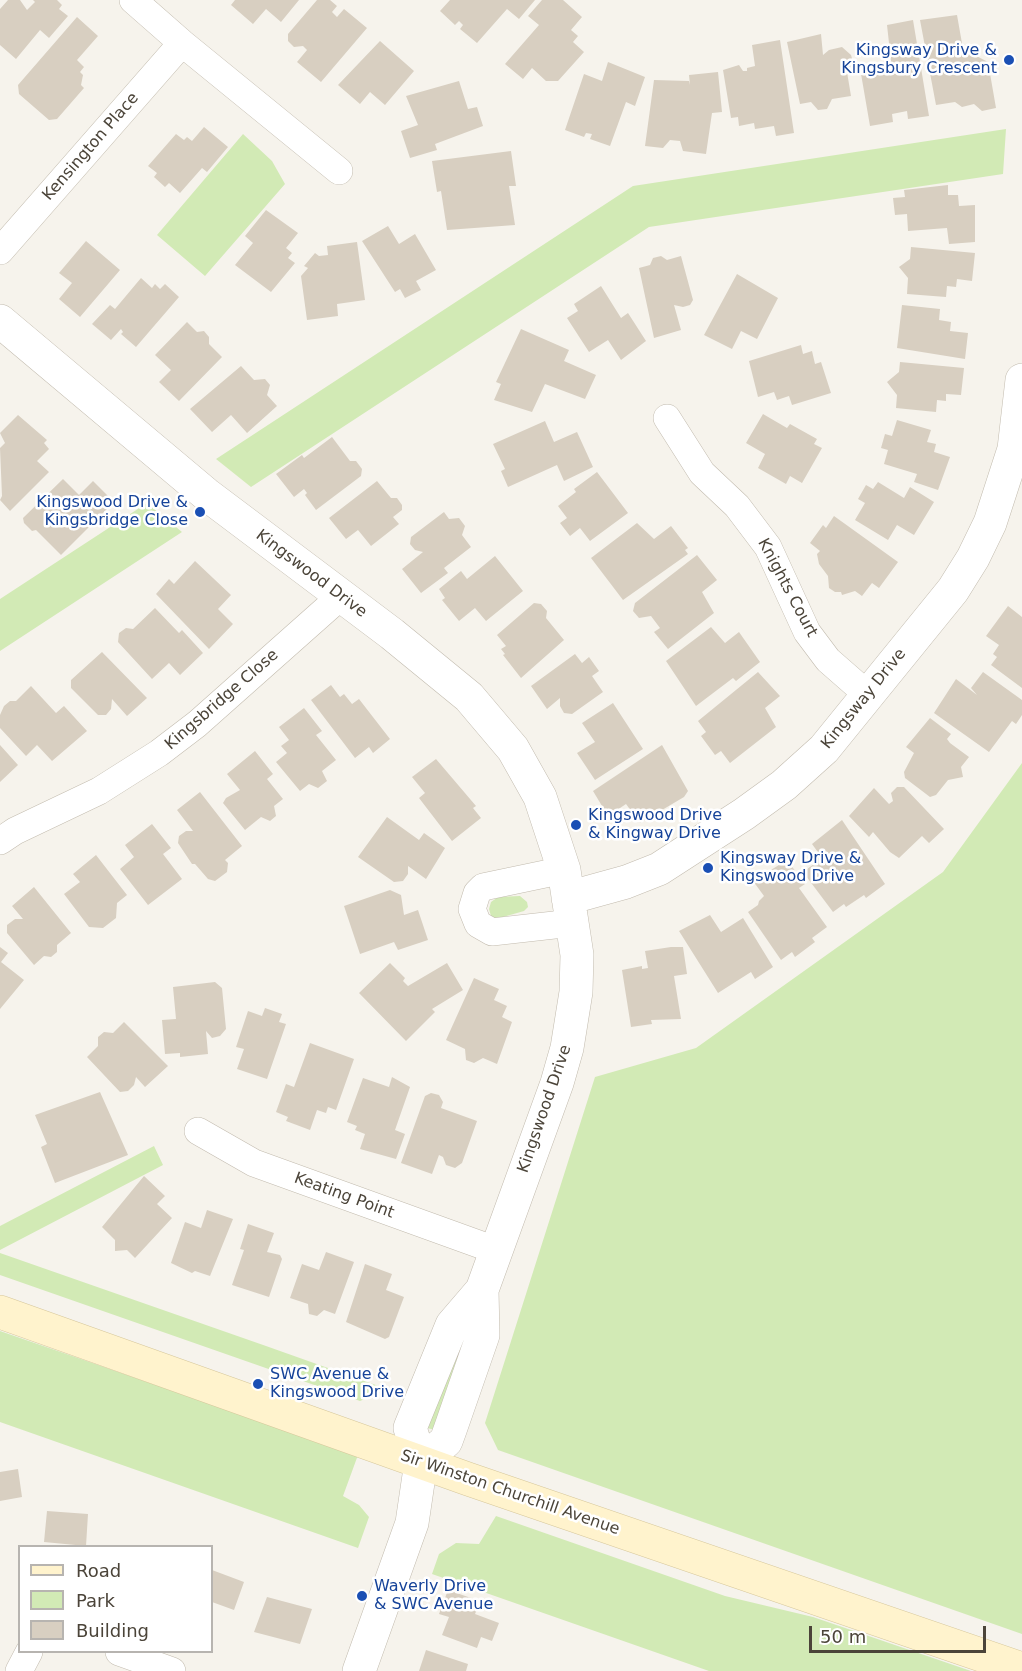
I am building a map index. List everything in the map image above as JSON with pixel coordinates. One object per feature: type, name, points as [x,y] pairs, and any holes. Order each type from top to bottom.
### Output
[{"type":"main road","name":"Sir Winston Churchill Avenue","points":[[0,1312],[421,1462],[1022,1670]]},
{"type":"street","points":[[133,0],[339,171]]},
{"type":"street","name":"Kensington Place","points":[[0,251],[182,43]]},
{"type":"street","name":"Kingswood Drive","points":[[0,321],[206,494],[444,675],[492,722],[513,749],[540,797],[568,897],[577,955],[576,992],[567,1048],[557,1083],[482,1290],[483,1335],[450,1430],[446,1441],[421,1462]]},
{"type":"street","name":"Kingsway Drive","points":[[568,897],[626,882],[659,869],[694,849],[784,784],[824,749],[953,590],[990,523],[1014,449],[1022,380]]},
{"type":"street","name":"Knights Court","points":[[667,418],[702,473],[737,506],[768,546],[791,600],[814,641],[828,660],[868,695]]},
{"type":"street","name":"Kingsbridge Close","points":[[0,841],[15,831],[99,791],[159,753],[197,724],[340,597]]},
{"type":"street","name":"Keating Point","points":[[198,1131],[254,1163],[495,1250]]},
{"type":"street","points":[[359,1671],[412,1523],[421,1462]]},
{"type":"street","points":[[19,1671],[28,1653]]},
{"type":"street","points":[[122,1653],[172,1671]]},
{"type":"green space","points":[[1006,129],[1003,174],[649,227],[251,487],[216,459],[633,186]]},
{"type":"green space","points":[[243,134],[272,161],[285,184],[205,276],[157,235]]},
{"type":"green space","points":[[147,503],[182,532],[0,651],[0,599]]},
{"type":"green space","points":[[1022,763],[1022,1634],[498,1450],[485,1423],[595,1077],[696,1048],[943,872]]},
{"type":"green space","points":[[520,896],[527,902],[528,907],[524,911],[496,919],[491,916],[489,909],[491,902],[498,897]]},
{"type":"green space","points":[[154,1146],[163,1165],[0,1250],[0,1226]]},
{"type":"green space","points":[[0,1253],[387,1389],[360,1401],[0,1275]]},
{"type":"green space","points":[[0,1331],[358,1455],[343,1496],[359,1505],[369,1517],[358,1548],[0,1422]]},
{"type":"green space","points":[[464,1332],[467,1333],[435,1430],[427,1428]]},
{"type":"green space","points":[[496,1516],[725,1596],[813,1617],[971,1671],[709,1671],[432,1574],[439,1554],[456,1543],[479,1544]]},
{"type":"building","points":[[8,0],[20,0],[27,10],[35,2],[33,0],[57,0],[62,5],[59,9],[68,16],[49,38],[40,30],[16,59],[0,45],[0,9]]},
{"type":"building","points":[[235,0],[299,0],[281,22],[266,9],[253,24],[231,5]]},
{"type":"building","points":[[317,0],[330,0],[337,6],[332,12],[337,17],[344,9],[367,28],[321,82],[297,62],[307,50],[303,46],[294,47],[288,41],[288,34]]},
{"type":"building","points":[[450,0],[535,0],[519,19],[507,9],[477,43],[460,29],[463,25],[459,21],[455,25],[440,11]]},
{"type":"building","points":[[542,0],[563,0],[582,17],[571,30],[578,36],[573,42],[584,52],[558,81],[546,81],[532,68],[523,79],[505,64],[539,25],[528,16]]},
{"type":"building","points":[[957,15],[963,49],[988,62],[996,108],[982,111],[974,104],[962,107],[955,102],[936,105],[920,20]]},
{"type":"building","points":[[77,17],[98,36],[77,60],[84,67],[80,72],[83,75],[81,85],[84,88],[57,119],[49,120],[19,94],[18,85]]},
{"type":"building","points":[[913,20],[929,116],[908,119],[907,111],[892,114],[893,122],[870,126],[860,68],[891,61],[887,25]]},
{"type":"building","points":[[821,34],[823,55],[829,50],[842,47],[851,55],[853,62],[847,72],[851,96],[832,99],[827,109],[818,110],[811,102],[800,104],[787,42]]},
{"type":"building","points":[[780,40],[794,133],[776,136],[774,126],[755,129],[754,123],[739,126],[738,117],[731,118],[723,70],[739,65],[743,71],[747,71],[747,68],[755,66],[752,45]]},
{"type":"building","points":[[380,41],[414,71],[385,105],[370,92],[360,104],[338,85]]},
{"type":"building","points":[[608,62],[645,77],[635,106],[626,102],[610,146],[590,139],[592,134],[586,133],[584,137],[565,130],[584,74],[602,81]]},
{"type":"building","points":[[718,72],[722,112],[712,113],[706,154],[683,151],[680,141],[670,140],[663,148],[645,146],[654,80],[689,81],[690,85],[689,75]]},
{"type":"building","points":[[459,81],[468,109],[477,107],[483,126],[435,144],[437,150],[410,158],[401,131],[418,125],[406,96]]},
{"type":"building","points":[[204,127],[228,147],[207,172],[202,168],[180,193],[169,183],[165,187],[154,177],[157,173],[148,166],[176,134],[184,140],[187,137],[192,141]]},
{"type":"building","points":[[511,151],[516,186],[509,186],[515,225],[447,230],[441,191],[437,192],[432,161]]},
{"type":"building","points":[[948,185],[948,195],[958,195],[959,206],[975,205],[975,242],[949,244],[947,228],[908,231],[907,214],[895,215],[893,198],[905,197],[904,190]]},
{"type":"building","points":[[266,210],[298,233],[286,248],[292,253],[288,258],[295,263],[271,292],[235,265],[253,243],[245,236]]},
{"type":"building","points":[[388,226],[399,244],[415,234],[436,270],[416,281],[421,290],[405,298],[400,289],[395,292],[362,241]]},
{"type":"building","points":[[86,241],[120,270],[80,317],[59,299],[72,283],[59,273]]},
{"type":"building","points":[[357,242],[365,300],[337,304],[338,316],[307,320],[301,276],[308,268],[304,266],[315,253],[319,256],[328,255],[327,246]]},
{"type":"building","points":[[911,247],[975,253],[972,281],[957,279],[956,287],[947,286],[946,297],[907,294],[908,278],[899,267],[910,259]]},
{"type":"building","points":[[661,256],[667,260],[681,256],[693,300],[690,305],[683,307],[674,305],[681,330],[654,338],[639,268],[650,265],[653,258]]},
{"type":"building","points":[[737,274],[778,298],[757,339],[741,331],[732,349],[704,335]]},
{"type":"building","points":[[141,278],[152,288],[155,284],[160,289],[165,284],[179,297],[136,347],[121,334],[123,332],[121,329],[111,340],[92,324],[110,305],[115,309]]},
{"type":"building","points":[[601,286],[621,318],[628,313],[646,341],[621,360],[608,340],[589,352],[567,318],[578,311],[574,304]]},
{"type":"building","points":[[902,305],[940,309],[939,320],[951,322],[950,331],[968,333],[965,359],[897,348]]},
{"type":"building","points":[[187,322],[197,332],[204,331],[209,337],[209,344],[222,357],[179,401],[159,382],[171,370],[155,355]]},
{"type":"building","points":[[521,329],[569,350],[564,361],[596,375],[585,399],[545,384],[532,412],[494,400],[501,384],[496,382]]},
{"type":"building","points":[[801,345],[803,354],[812,351],[815,364],[821,362],[831,393],[792,405],[789,396],[777,400],[774,392],[758,397],[749,361]]},
{"type":"building","points":[[900,362],[964,368],[961,395],[946,394],[946,401],[937,400],[936,412],[896,408],[897,395],[887,382],[899,372]]},
{"type":"building","points":[[241,366],[254,380],[265,379],[270,385],[267,395],[277,406],[247,433],[231,415],[212,432],[190,409]]},
{"type":"building","points":[[763,414],[787,428],[790,424],[817,439],[814,444],[822,448],[802,483],[790,476],[786,484],[758,468],[765,454],[746,443]]},
{"type":"building","points":[[18,415],[47,440],[44,443],[49,449],[37,461],[49,472],[10,511],[0,500],[2,496],[0,448],[5,443],[0,433]]},
{"type":"building","points":[[897,420],[931,430],[927,442],[936,444],[934,452],[950,457],[938,490],[914,482],[917,474],[884,464],[888,450],[881,448],[885,434],[892,436]]},
{"type":"building","points":[[545,421],[554,442],[577,432],[593,467],[564,481],[557,465],[508,487],[501,471],[505,469],[493,444]]},
{"type":"building","points":[[332,437],[350,461],[356,461],[362,469],[361,476],[316,510],[305,495],[307,493],[304,489],[294,497],[276,474],[302,455],[304,458]]},
{"type":"building","points":[[597,472],[628,513],[590,541],[580,528],[570,536],[560,523],[567,518],[558,506],[576,492],[574,489]]},
{"type":"building","points":[[63,479],[79,495],[93,481],[114,502],[61,555],[36,530],[32,531],[24,523],[23,518]]},
{"type":"building","points":[[377,481],[391,498],[397,498],[402,505],[402,510],[393,517],[399,524],[371,546],[358,530],[346,539],[329,518]]},
{"type":"building","points":[[878,482],[904,498],[910,487],[934,502],[914,535],[897,525],[888,540],[855,520],[865,503],[858,499],[866,485],[873,489]]},
{"type":"building","points":[[444,512],[449,519],[459,518],[465,526],[462,535],[471,547],[444,568],[448,573],[421,593],[402,569],[423,552],[415,550],[410,544],[411,537]]},
{"type":"building","points":[[834,516],[898,562],[879,588],[872,583],[862,596],[855,591],[842,595],[841,592],[835,592],[829,588],[828,576],[819,564],[817,554],[820,551],[810,543],[823,525],[826,528]]},
{"type":"building","points":[[637,523],[654,539],[671,526],[688,548],[685,550],[688,554],[623,600],[591,558]]},
{"type":"building","points":[[697,555],[717,580],[702,592],[714,613],[668,649],[654,632],[660,628],[651,616],[639,618],[633,611],[635,603]]},
{"type":"building","points":[[495,556],[523,591],[486,621],[475,608],[459,621],[442,600],[445,598],[439,589],[461,571],[467,579]]},
{"type":"building","points":[[195,561],[231,595],[218,609],[233,624],[209,649],[156,594],[169,579],[174,584]]},
{"type":"building","points":[[534,603],[541,604],[547,611],[546,618],[564,640],[521,678],[503,655],[505,654],[501,649],[506,646],[497,635]]},
{"type":"building","points":[[1008,606],[1022,617],[1022,688],[991,665],[997,657],[993,654],[999,645],[986,636]]},
{"type":"building","points":[[155,608],[179,633],[182,630],[203,653],[180,675],[169,663],[152,679],[118,642],[119,633],[126,628],[133,629]]},
{"type":"building","points":[[711,627],[725,643],[739,632],[760,662],[736,681],[733,678],[696,706],[666,661]]},
{"type":"building","points":[[102,652],[147,698],[127,716],[112,699],[111,709],[106,715],[98,715],[71,688],[71,680]]},
{"type":"building","points":[[575,654],[582,663],[589,657],[599,671],[592,676],[603,692],[572,714],[564,713],[560,706],[560,698],[547,709],[531,686]]},
{"type":"building","points":[[758,672],[780,696],[765,708],[776,727],[730,763],[721,751],[715,755],[701,736],[706,732],[698,721]]},
{"type":"building","points":[[983,672],[1022,700],[1022,715],[1016,724],[1012,721],[989,752],[934,713],[956,679],[977,695],[971,688]]},
{"type":"building","points":[[331,685],[340,697],[344,694],[352,704],[359,699],[390,739],[373,753],[369,747],[355,758],[311,700]]},
{"type":"building","points":[[31,686],[56,713],[64,706],[87,731],[52,761],[37,745],[26,756],[0,728],[0,715],[4,706],[10,701],[16,701]]},
{"type":"building","points":[[613,703],[643,749],[595,780],[577,753],[595,742],[582,723]]},
{"type":"building","points":[[304,708],[322,731],[316,735],[336,760],[322,771],[327,781],[318,788],[309,784],[300,791],[276,762],[287,753],[281,746],[289,740],[279,727]]},
{"type":"building","points":[[930,718],[951,734],[947,739],[950,743],[969,757],[961,767],[963,777],[948,780],[936,795],[930,797],[905,778],[904,772],[914,753],[906,747]]},
{"type":"building","points":[[0,745],[18,765],[0,782]]},
{"type":"building","points":[[662,745],[688,791],[684,797],[640,823],[626,804],[608,816],[593,791]]},
{"type":"building","points":[[255,751],[273,774],[267,779],[283,799],[274,806],[276,816],[270,821],[261,817],[245,830],[223,803],[226,798],[240,790],[227,774]]},
{"type":"building","points":[[436,759],[476,806],[473,808],[481,818],[452,841],[419,798],[425,793],[412,777]]},
{"type":"building","points":[[897,787],[904,787],[944,829],[929,843],[922,836],[899,858],[890,852],[873,832],[869,837],[849,816],[874,788],[889,804],[893,801],[891,793]]},
{"type":"building","points":[[200,792],[242,846],[225,860],[228,863],[227,872],[215,881],[208,879],[195,864],[192,864],[178,843],[179,836],[186,831],[193,831],[177,810]]},
{"type":"building","points":[[387,817],[419,840],[424,833],[445,848],[426,879],[408,866],[408,874],[403,881],[394,882],[358,857]]},
{"type":"building","points":[[842,820],[885,884],[866,898],[864,895],[846,907],[844,904],[833,912],[803,872],[814,864],[811,861],[820,855],[812,844]]},
{"type":"building","points":[[152,824],[171,848],[163,854],[182,879],[148,905],[120,869],[134,857],[125,845]]},
{"type":"building","points":[[96,855],[127,895],[117,903],[116,918],[103,928],[89,927],[64,894],[80,882],[73,874]]},
{"type":"building","points":[[787,860],[805,884],[799,888],[827,927],[812,938],[815,942],[795,957],[792,952],[781,960],[748,912],[758,905],[764,896],[753,881]]},
{"type":"building","points":[[34,887],[71,933],[57,945],[57,952],[51,957],[44,956],[34,965],[7,933],[7,925],[15,919],[23,919],[12,906]]},
{"type":"building","points":[[390,890],[401,895],[404,915],[418,910],[428,940],[398,950],[394,942],[360,954],[344,906]]},
{"type":"building","points":[[710,915],[721,932],[743,918],[773,967],[755,979],[751,972],[718,993],[679,931]]},
{"type":"building","points":[[0,947],[8,953],[1,962],[24,980],[0,1009]]},
{"type":"building","points":[[683,947],[687,974],[674,976],[681,1019],[651,1020],[652,1024],[631,1027],[622,970],[642,966],[642,969],[648,968],[645,951]]},
{"type":"building","points":[[390,963],[405,978],[403,981],[408,986],[447,963],[463,990],[432,1009],[435,1012],[406,1041],[359,993]]},
{"type":"building","points":[[474,978],[499,989],[494,1000],[507,1006],[502,1017],[512,1022],[497,1064],[483,1058],[474,1063],[466,1060],[465,1049],[446,1040]]},
{"type":"building","points":[[215,982],[222,988],[226,1029],[220,1036],[212,1038],[206,1031],[208,1054],[180,1057],[180,1053],[165,1054],[162,1020],[176,1019],[173,987]]},
{"type":"building","points":[[265,1008],[282,1014],[279,1022],[286,1024],[267,1079],[237,1069],[244,1049],[236,1047],[248,1011],[262,1016]]},
{"type":"building","points":[[124,1022],[168,1066],[145,1087],[136,1077],[134,1085],[128,1091],[120,1092],[87,1057],[98,1046],[98,1037],[104,1032],[113,1033]]},
{"type":"building","points":[[310,1043],[354,1059],[336,1110],[328,1107],[326,1113],[317,1110],[310,1130],[286,1121],[288,1117],[276,1112],[286,1084],[294,1087]]},
{"type":"building","points":[[392,1077],[410,1087],[395,1130],[405,1134],[396,1159],[360,1149],[365,1134],[355,1130],[357,1126],[347,1122],[363,1078],[389,1087]]},
{"type":"building","points":[[100,1092],[128,1155],[55,1183],[41,1147],[47,1144],[35,1115]]},
{"type":"building","points":[[431,1093],[439,1095],[443,1102],[441,1108],[477,1121],[462,1163],[455,1168],[446,1165],[443,1157],[439,1155],[432,1174],[401,1163],[425,1096]]},
{"type":"building","points":[[144,1176],[165,1196],[157,1204],[172,1218],[135,1258],[127,1250],[115,1251],[115,1240],[102,1227]]},
{"type":"building","points":[[207,1210],[233,1219],[210,1276],[195,1271],[192,1273],[171,1263],[185,1222],[201,1228]]},
{"type":"building","points":[[248,1224],[274,1233],[267,1252],[280,1255],[282,1259],[269,1297],[232,1285],[244,1250],[240,1249]]},
{"type":"building","points":[[326,1252],[354,1262],[335,1314],[324,1310],[317,1316],[309,1314],[308,1304],[290,1298],[302,1264],[319,1270]]},
{"type":"building","points":[[365,1264],[392,1274],[386,1290],[404,1297],[389,1337],[385,1339],[346,1322]]},
{"type":"building","points":[[18,1469],[22,1497],[0,1501],[0,1472]]},
{"type":"building","points":[[47,1511],[88,1514],[86,1545],[44,1542]]},
{"type":"building","points":[[213,1570],[244,1582],[234,1610],[213,1602]]},
{"type":"building","points":[[448,1590],[471,1598],[468,1604],[478,1607],[475,1614],[499,1623],[492,1641],[481,1637],[477,1648],[442,1635],[449,1617],[439,1614]]},
{"type":"building","points":[[267,1597],[312,1609],[300,1644],[254,1632]]},
{"type":"building","points":[[426,1650],[468,1664],[466,1671],[419,1671]]},
{"type":"place","name":"Kingsway Drive & Kingsbury Crescent","points":[[1009,60]]},
{"type":"place","name":"Kingswood Drive & Kingsbridge Close","points":[[200,512]]},
{"type":"place","name":"Kingswood Drive & Kingway Drive","points":[[576,825]]},
{"type":"place","name":"Kingsway Drive & Kingswood Drive","points":[[708,868]]},
{"type":"place","name":"SWC Avenue & Kingswood Drive","points":[[258,1384]]},
{"type":"place","name":"Waverly Drive & SWC Avenue","points":[[362,1596]]}]
